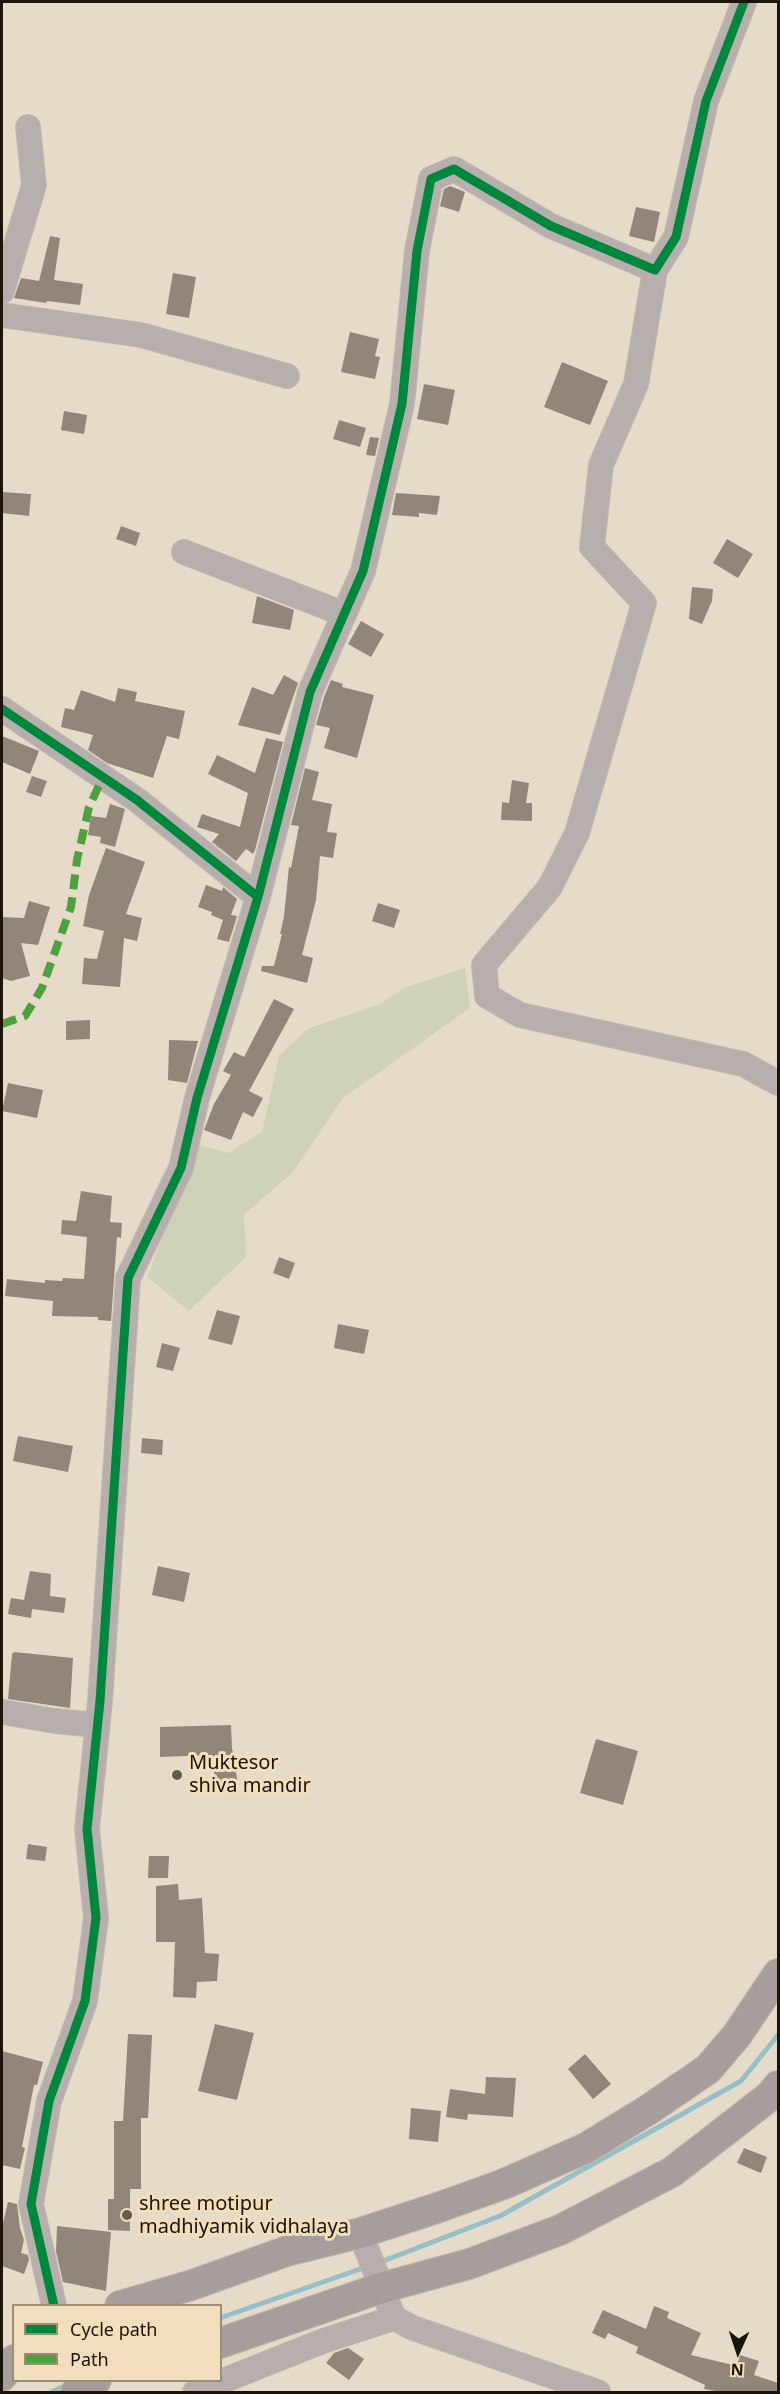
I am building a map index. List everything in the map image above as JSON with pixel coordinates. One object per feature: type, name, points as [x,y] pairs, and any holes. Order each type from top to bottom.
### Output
[{"type":"main road","points":[[127,2304],[192,2285],[287,2251],[364,2242],[586,2148],[648,2110],[708,2069],[737,2035],[778,1974]]},
{"type":"main road","points":[[222,2342],[379,2283],[469,2264],[560,2230],[672,2172],[770,2096],[778,2086]]},
{"type":"main road","points":[[2,2376],[12,2363]]},
{"type":"main road","points":[[76,2392],[93,2382]]},
{"type":"street","points":[[744,2],[706,101],[676,237],[655,270],[636,384],[601,465],[592,547],[644,603],[577,833],[550,887],[484,965],[487,996],[520,1015],[743,1064],[778,1083]]},
{"type":"street","points":[[2,291],[34,186],[28,127]]},
{"type":"street","points":[[54,2304],[31,2204],[49,2101],[85,2001],[96,1918],[87,1829],[97,1725],[128,1278],[181,1168],[197,1098],[258,897],[310,692],[363,570],[402,404],[417,251],[431,179],[454,169],[551,226],[655,270]]},
{"type":"street","points":[[2,315],[141,335],[287,376]]},
{"type":"street","points":[[184,552],[344,614]]},
{"type":"street","points":[[2,709],[137,800],[258,897]]},
{"type":"street","points":[[2,1712],[97,1725]]},
{"type":"street","points":[[364,2242],[394,2318],[413,2328],[598,2392]]},
{"type":"street","points":[[222,2381],[323,2342],[394,2318]]},
{"type":"street","points":[[195,2392],[221,2382]]},
{"type":"green space","points":[[465,968],[470,1008],[343,1098],[293,1172],[244,1215],[246,1257],[189,1311],[147,1277],[175,1204],[192,1143],[228,1153],[262,1132],[279,1056],[307,1029],[380,1004],[406,987]]},
{"type":"building","points":[[450,186],[465,192],[459,212],[440,206],[444,189]]},
{"type":"building","points":[[636,207],[660,212],[654,242],[629,236]]},
{"type":"building","points":[[50,236],[60,238],[54,280],[83,284],[80,305],[14,298],[21,278],[39,281]]},
{"type":"building","points":[[173,273],[196,277],[189,318],[166,314]]},
{"type":"building","points":[[350,332],[379,339],[375,356],[380,357],[375,379],[341,372]]},
{"type":"building","points":[[562,362],[608,381],[590,425],[544,407]]},
{"type":"building","points":[[424,384],[455,390],[448,425],[417,419]]},
{"type":"building","points":[[64,411],[87,415],[84,434],[61,430]]},
{"type":"building","points":[[339,420],[366,428],[360,447],[333,439]]},
{"type":"building","points":[[370,437],[379,438],[375,456],[366,455]]},
{"type":"building","points":[[2,492],[31,494],[29,516],[2,513]]},
{"type":"building","points":[[396,493],[440,496],[437,515],[419,513],[419,517],[392,515]]},
{"type":"building","points":[[121,526],[140,533],[136,546],[116,539]]},
{"type":"building","points":[[727,539],[753,554],[738,578],[713,563]]},
{"type":"building","points":[[692,587],[713,589],[712,601],[702,624],[689,619]]},
{"type":"building","points":[[257,596],[294,610],[290,630],[252,623]]},
{"type":"building","points":[[361,621],[384,634],[371,657],[348,644]]},
{"type":"building","points":[[284,675],[298,683],[280,735],[238,725],[252,687],[273,695]]},
{"type":"building","points":[[331,680],[343,684],[342,687],[374,695],[357,758],[324,748],[330,728],[316,725]]},
{"type":"building","points":[[118,688],[137,692],[135,701],[185,711],[179,739],[167,736],[153,778],[107,763],[88,750],[93,735],[61,727],[65,708],[74,710],[81,690],[115,702]]},
{"type":"building","points":[[2,736],[39,751],[30,774],[2,762]]},
{"type":"building","points":[[266,738],[283,742],[255,850],[253,854],[246,849],[236,861],[212,842],[219,834],[197,827],[202,814],[240,827],[248,793],[208,774],[217,755],[255,773]]},
{"type":"building","points":[[305,768],[319,772],[312,800],[332,804],[327,832],[337,833],[333,858],[320,856],[316,900],[302,955],[313,958],[307,983],[261,971],[262,966],[274,966],[282,934],[280,934],[289,867],[291,868],[299,826],[291,825]]},
{"type":"building","points":[[32,776],[47,781],[41,797],[26,792]]},
{"type":"building","points":[[512,780],[529,783],[526,803],[532,803],[532,821],[501,820],[502,802],[509,803]]},
{"type":"building","points":[[110,804],[125,809],[115,847],[100,843],[101,837],[88,835],[91,816],[106,818]]},
{"type":"building","points":[[106,848],[145,862],[126,914],[142,918],[137,941],[124,938],[120,987],[82,984],[84,958],[97,959],[104,931],[83,926],[89,895]]},
{"type":"building","points":[[206,885],[222,891],[223,887],[237,899],[231,915],[237,916],[229,942],[217,939],[223,920],[211,915],[212,912],[198,907]]},
{"type":"building","points":[[29,901],[50,907],[38,945],[21,943],[30,976],[11,981],[2,978],[2,917],[24,918]]},
{"type":"building","points":[[378,903],[400,910],[394,928],[372,921]]},
{"type":"building","points":[[274,999],[294,1009],[249,1091],[263,1098],[253,1117],[243,1112],[231,1140],[204,1130],[214,1104],[231,1075],[223,1071],[234,1052],[244,1057]]},
{"type":"building","points":[[90,1020],[90,1039],[66,1040],[66,1021]]},
{"type":"building","points":[[169,1040],[198,1041],[187,1083],[168,1080]]},
{"type":"building","points":[[8,1083],[43,1090],[37,1118],[2,1111]]},
{"type":"building","points":[[81,1191],[112,1196],[110,1222],[122,1223],[121,1238],[117,1237],[111,1321],[98,1320],[98,1317],[52,1316],[53,1301],[5,1296],[7,1279],[45,1283],[45,1280],[62,1281],[63,1278],[84,1279],[87,1237],[61,1234],[62,1220],[76,1221]]},
{"type":"building","points":[[279,1257],[295,1263],[289,1279],[273,1273]]},
{"type":"building","points":[[217,1310],[240,1316],[232,1345],[208,1339]]},
{"type":"building","points":[[338,1324],[369,1330],[364,1354],[334,1348]]},
{"type":"building","points":[[162,1343],[180,1348],[173,1371],[156,1367]]},
{"type":"building","points":[[18,1436],[73,1446],[68,1472],[13,1461]]},
{"type":"building","points":[[142,1438],[163,1440],[162,1455],[141,1453]]},
{"type":"building","points":[[158,1566],[190,1573],[184,1602],[152,1595]]},
{"type":"building","points":[[30,1571],[51,1574],[50,1596],[66,1598],[64,1613],[32,1609],[31,1618],[8,1614],[11,1598],[24,1600]]},
{"type":"building","points":[[14,1652],[73,1658],[70,1708],[8,1699]]},
{"type":"building","points":[[231,1725],[238,1785],[217,1789],[211,1755],[160,1757],[160,1727]]},
{"type":"building","points":[[596,1739],[638,1751],[623,1805],[580,1793]]},
{"type":"building","points":[[28,1844],[47,1847],[45,1861],[26,1859]]},
{"type":"building","points":[[149,1856],[169,1856],[168,1878],[148,1878]]},
{"type":"building","points":[[178,1884],[179,1900],[202,1898],[205,1953],[219,1954],[217,1981],[197,1982],[196,1998],[173,1997],[175,1942],[156,1942],[156,1886]]},
{"type":"building","points":[[215,2024],[254,2033],[237,2100],[198,2091]]},
{"type":"building","points":[[128,2034],[152,2035],[148,2118],[141,2118],[141,2189],[130,2189],[130,2231],[108,2230],[108,2199],[114,2199],[114,2121],[123,2121]]},
{"type":"building","points":[[2,2051],[43,2062],[37,2085],[34,2085],[20,2169],[2,2165]]},
{"type":"building","points":[[585,2054],[611,2084],[593,2099],[568,2069]]},
{"type":"building","points":[[486,2077],[516,2078],[513,2117],[468,2114],[467,2120],[446,2117],[450,2089],[485,2094]]},
{"type":"building","points":[[411,2108],[441,2111],[438,2142],[409,2139]]},
{"type":"building","points":[[744,2148],[767,2157],[761,2173],[737,2163]]},
{"type":"building","points":[[8,2202],[17,2204],[24,2240],[21,2253],[28,2255],[29,2260],[24,2274],[2,2266],[2,2227]]},
{"type":"building","points":[[57,2226],[111,2232],[106,2291],[63,2282],[56,2251]]},
{"type":"building","points":[[654,2306],[669,2312],[667,2318],[701,2333],[691,2355],[737,2366],[740,2355],[759,2361],[754,2375],[778,2383],[778,2392],[721,2392],[704,2389],[705,2385],[636,2353],[638,2347],[608,2333],[605,2339],[592,2333],[603,2310],[646,2329]]},
{"type":"building","points":[[348,2348],[364,2359],[349,2380],[326,2363],[334,2353]]},
{"type":"waterway","points":[[378,2263],[500,2216],[741,2081],[778,2035]]},
{"type":"waterway","points":[[222,2317],[366,2267]]},
{"type":"waterway","points":[[52,2392],[66,2385]]},
{"type":"marked path","points":[[2,1024],[25,1016],[42,988],[71,907],[77,860],[89,807],[103,777]]},
{"type":"cycle path","points":[[258,897],[310,692],[363,571],[402,404],[417,251],[431,179],[454,169],[551,226],[655,270],[676,237],[706,101],[744,2]]},
{"type":"cycle path","points":[[2,709],[137,800],[258,897],[197,1098],[181,1168],[128,1278],[100,1701],[87,1829],[96,1918],[85,2001],[49,2101],[31,2204],[54,2304]]},
{"type":"place","name":"Muktesor shiva mandir","points":[[177,1775]]},
{"type":"place","name":"shree motipur madhiyamik vidhalaya","points":[[127,2215]]}]
